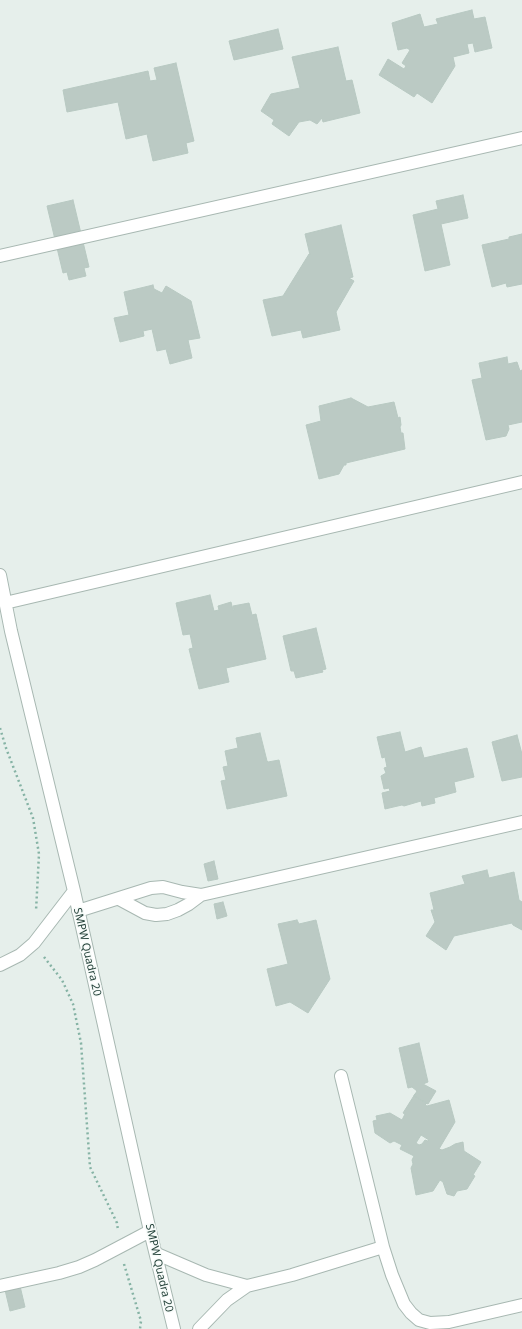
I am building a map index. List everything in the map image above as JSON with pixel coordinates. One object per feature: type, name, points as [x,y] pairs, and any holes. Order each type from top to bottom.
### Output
[{"type":"street","points":[[0,256],[522,138]]},
{"type":"street","points":[[5,603],[522,482]]},
{"type":"street","name":"SMPW Quadra 20","points":[[0,575],[11,631],[74,891],[150,1231],[174,1329]]},
{"type":"street","points":[[0,624],[11,631]]},
{"type":"street","points":[[78,910],[119,899],[151,888],[163,887],[190,894],[201,895],[522,822]]},
{"type":"street","points":[[0,965],[20,955],[34,944],[74,891]]},
{"type":"street","points":[[119,899],[145,913],[156,916],[167,914],[184,907],[201,895]]},
{"type":"street","points":[[341,1076],[383,1247],[392,1275],[404,1304],[411,1313],[419,1320],[430,1323],[449,1322],[522,1305]]},
{"type":"street","points":[[0,1286],[79,1268],[150,1231]]},
{"type":"street","points":[[200,1329],[227,1300],[247,1286],[292,1275],[383,1247]]},
{"type":"street","points":[[156,1254],[206,1275],[247,1286]]},
{"type":"path","points":[[0,728],[6,748],[33,818],[39,854],[36,914]]},
{"type":"path","points":[[34,944],[62,980],[73,1004],[81,1043],[90,1167],[117,1223],[120,1247],[141,1321],[140,1329]]},
{"type":"building","points":[[472,10],[474,19],[485,17],[492,48],[475,52],[473,43],[467,44],[469,53],[453,57],[455,66],[432,103],[417,93],[414,97],[379,75],[388,59],[404,69],[406,66],[402,63],[410,50],[407,48],[398,50],[392,23],[420,14],[424,27],[438,24],[436,19]]},
{"type":"building","points":[[278,29],[283,49],[234,60],[229,41]]},
{"type":"building","points":[[338,47],[346,81],[352,80],[360,113],[323,122],[322,118],[317,124],[310,120],[299,122],[289,136],[272,124],[274,120],[261,111],[271,94],[300,88],[292,57]]},
{"type":"building","points":[[176,63],[194,141],[186,143],[188,153],[153,161],[147,134],[126,139],[118,102],[67,112],[63,90],[148,71],[150,81],[157,80],[154,68]]},
{"type":"building","points":[[463,195],[468,218],[441,224],[450,265],[425,271],[413,215],[438,209],[436,201]]},
{"type":"building","points":[[73,200],[89,267],[84,268],[86,276],[69,280],[67,272],[63,273],[47,206]]},
{"type":"building","points":[[341,225],[353,277],[349,278],[354,281],[336,312],[340,330],[303,338],[301,330],[272,336],[263,300],[283,296],[309,254],[310,255],[305,234]]},
{"type":"building","points":[[522,234],[522,284],[507,287],[506,283],[492,287],[482,245],[509,239],[509,237]]},
{"type":"building","points":[[153,285],[154,289],[162,293],[166,286],[191,301],[200,338],[188,340],[192,358],[170,364],[166,349],[157,351],[152,329],[143,331],[144,336],[120,342],[114,318],[129,315],[124,292]]},
{"type":"building","points":[[507,357],[508,364],[517,362],[520,371],[522,370],[522,422],[508,425],[509,429],[506,436],[486,440],[472,380],[482,378],[479,363]]},
{"type":"building","points":[[351,398],[368,407],[394,402],[398,418],[400,417],[400,427],[401,433],[403,433],[405,449],[346,463],[339,474],[319,479],[306,425],[321,421],[319,406]]},
{"type":"building","points":[[210,595],[214,611],[219,610],[218,606],[231,602],[233,610],[233,606],[249,603],[252,615],[256,614],[266,659],[226,668],[229,682],[199,689],[189,649],[193,648],[190,634],[183,635],[176,603]]},
{"type":"building","points":[[316,628],[326,669],[322,670],[323,672],[296,678],[294,671],[291,671],[283,636]]},
{"type":"building","points":[[400,732],[405,752],[421,747],[424,758],[467,748],[474,777],[454,782],[456,792],[434,798],[435,803],[422,806],[421,801],[385,809],[382,793],[390,791],[389,788],[384,789],[381,776],[386,773],[384,768],[387,767],[385,757],[382,758],[377,737]]},
{"type":"building","points":[[260,733],[267,761],[279,760],[287,796],[227,809],[221,781],[226,780],[223,767],[228,766],[225,751],[238,748],[236,738]]},
{"type":"building","points":[[517,735],[522,754],[522,777],[502,781],[492,742]]},
{"type":"building","points":[[214,861],[218,879],[208,881],[204,864]]},
{"type":"building","points":[[487,870],[489,878],[514,872],[519,900],[522,902],[522,930],[512,923],[454,936],[446,950],[426,936],[435,922],[431,910],[434,910],[430,893],[465,884],[462,876]]},
{"type":"building","points":[[223,902],[227,916],[217,919],[214,904]]},
{"type":"building","points":[[297,920],[299,924],[316,920],[330,979],[308,1013],[290,1002],[276,1006],[267,969],[288,964],[278,924]]},
{"type":"building","points":[[419,1043],[428,1082],[423,1084],[436,1091],[428,1104],[414,1096],[417,1091],[412,1087],[408,1088],[399,1048]]},
{"type":"building","points":[[415,1094],[414,1096],[427,1103],[425,1105],[427,1106],[449,1100],[455,1122],[439,1149],[442,1150],[463,1142],[464,1151],[481,1162],[467,1189],[457,1191],[454,1196],[447,1194],[443,1182],[440,1180],[433,1191],[416,1195],[411,1168],[414,1156],[400,1149],[402,1145],[394,1141],[390,1143],[375,1133],[373,1121],[377,1120],[376,1116],[390,1113],[402,1120],[405,1114],[403,1113]],"holes":[[[421,1135],[429,1140],[425,1140],[419,1145],[416,1143]]]},
{"type":"building","points":[[20,1286],[25,1307],[10,1311],[5,1290]]}]
